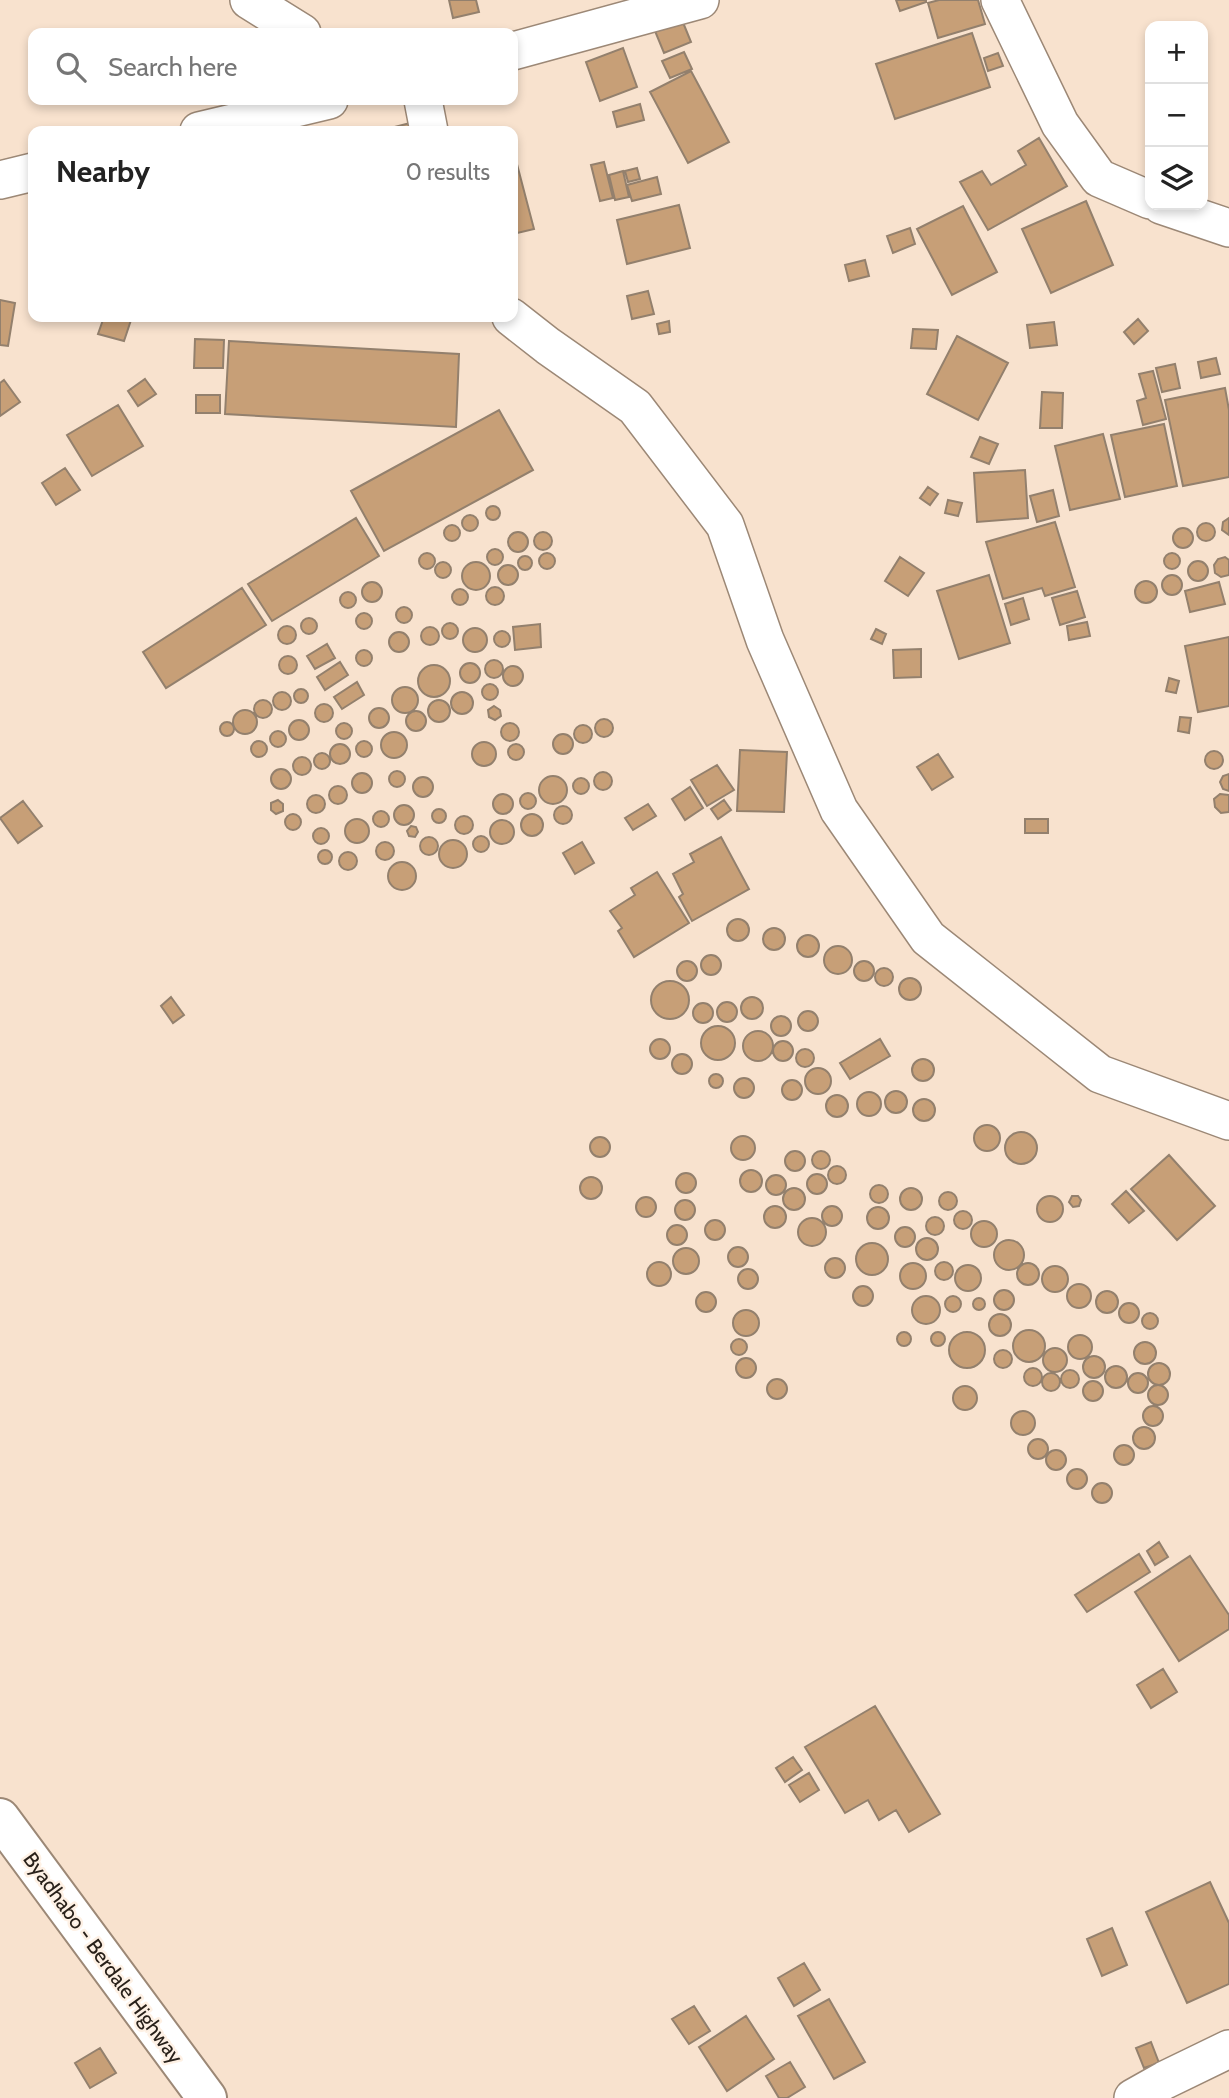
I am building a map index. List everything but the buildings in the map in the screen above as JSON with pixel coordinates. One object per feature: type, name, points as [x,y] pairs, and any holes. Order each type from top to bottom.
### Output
[{"type":"main road","name":"Byadhabo - Berdale Highway","points":[[0,1818],[207,2098]]},
{"type":"street","points":[[249,0],[294,28]]},
{"type":"street","points":[[518,50],[700,0]]},
{"type":"street","points":[[1000,0],[1060,124],[1099,178],[1145,198]]},
{"type":"street","points":[[220,126],[308,105]]},
{"type":"street","points":[[424,105],[428,126]]},
{"type":"street","points":[[0,180],[28,173]]},
{"type":"street","points":[[1176,210],[1229,228]]},
{"type":"street","points":[[517,322],[635,407],[725,525],[765,640],[839,810],[928,938],[1100,1074],[1229,1121]]},
{"type":"street","points":[[1133,2098],[1229,2049]]}]
